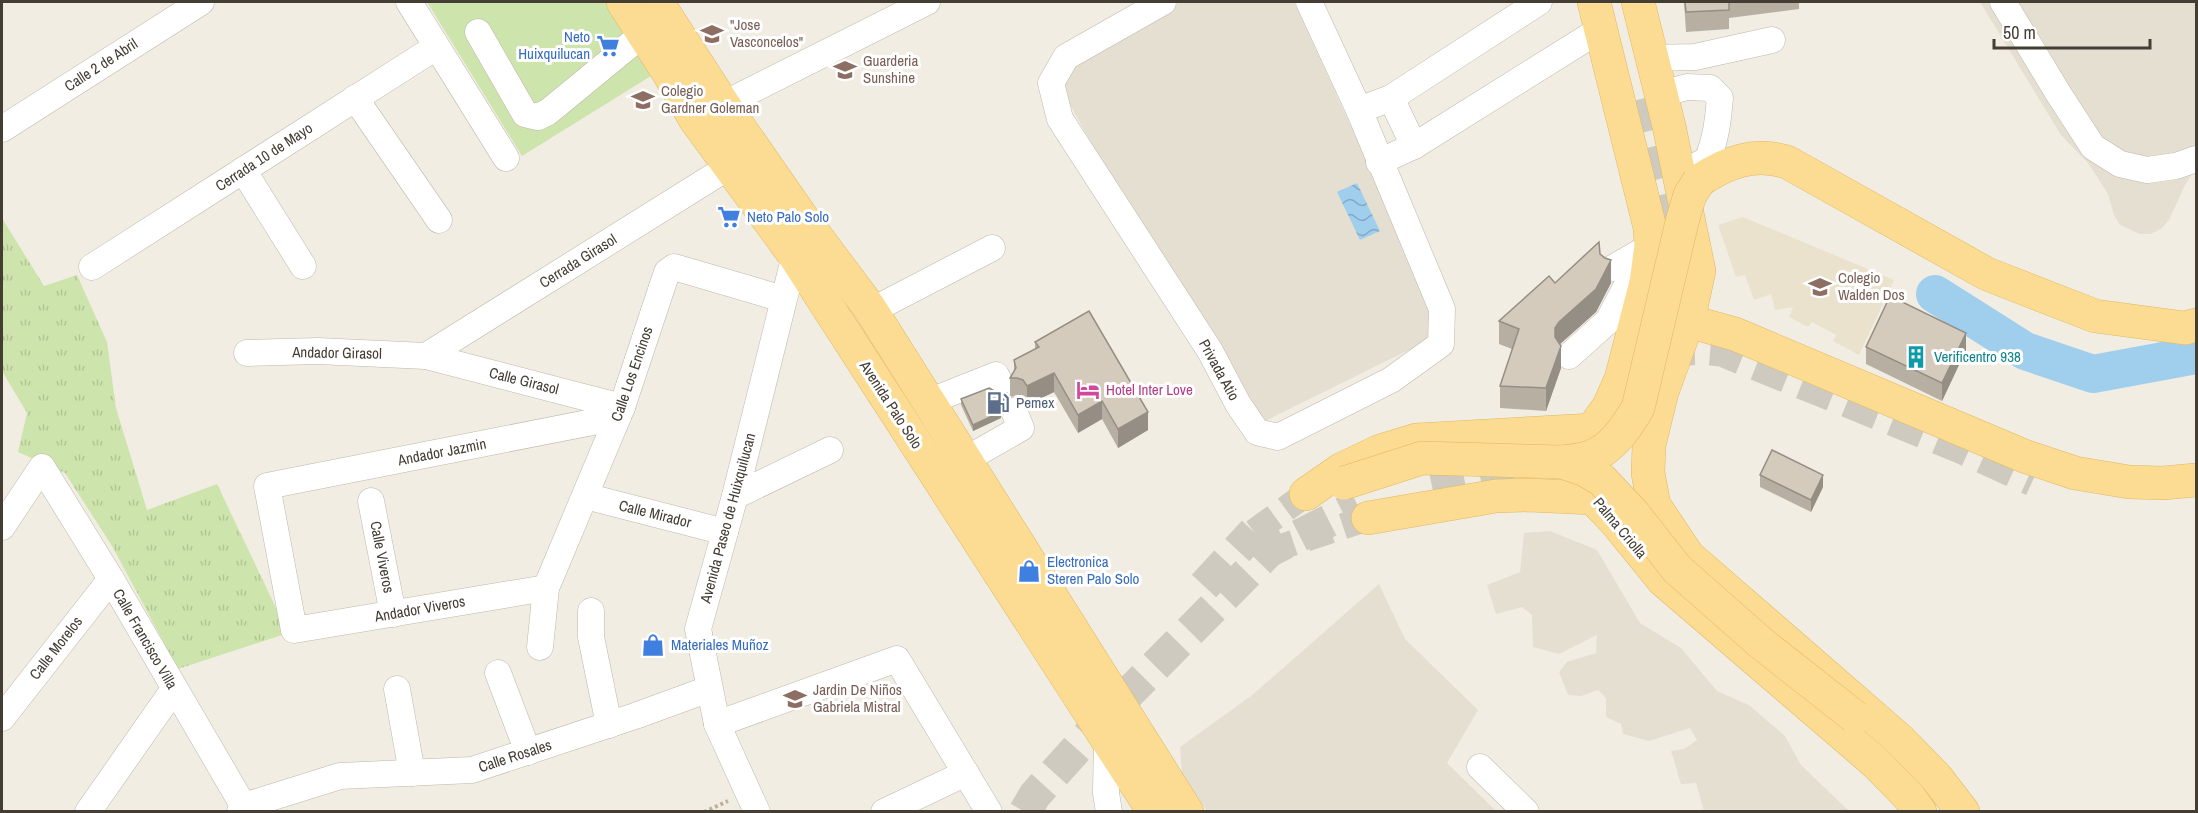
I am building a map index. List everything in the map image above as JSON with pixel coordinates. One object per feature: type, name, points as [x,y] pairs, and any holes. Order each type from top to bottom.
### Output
[{"type":"main road","name":"Avenida Palo Solo","points":[[623,2],[644,34],[803,219],[871,311],[1187,812]]},
{"type":"main road","name":"Avenida Palo Solo","points":[[657,2],[709,111],[730,166],[795,256],[1154,812]]},
{"type":"main road","points":[[1638,2],[1652,58],[1651,96]]},
{"type":"main road","points":[[1604,11],[1651,96],[1679,174],[1699,271],[1681,340],[1662,392],[1648,445],[1647,473],[1654,505],[1688,556],[1899,739],[1936,777],[1963,812]]},
{"type":"main road","name":"Palma Criolla","points":[[1604,11],[1650,228],[1651,246],[1641,306],[1617,388],[1610,406],[1592,430],[1585,464],[1593,498],[1616,522],[1663,580],[1875,763],[1910,798],[1920,812]]},
{"type":"main road","points":[[1357,502],[1422,458],[1562,462],[1589,458],[1602,452],[1623,432],[1638,408],[1680,228],[1690,195],[1699,181],[1738,160],[1754,157],[1773,158],[1787,162],[1987,274],[2095,316],[2185,328],[2196,325]]},
{"type":"main road","points":[[1641,306],[1681,340],[1735,334],[2024,456],[2076,474],[2129,482],[2163,483],[2196,480]]},
{"type":"main road","points":[[1592,430],[1416,440],[1380,451],[1342,469],[1306,494],[1357,502],[1528,495],[1593,498]]},
{"type":"main road","points":[[1562,462],[1585,470],[1602,480],[1633,513],[1677,569],[1761,643],[1855,717],[1899,739]]},
{"type":"main road","points":[[2033,480],[2134,498],[2162,498],[2196,487]]},
{"type":"main road","points":[[1357,502],[1432,486]]},
{"type":"main road","points":[[981,546],[1009,528]]},
{"type":"main road","points":[[1689,602],[1700,603],[1713,591],[1713,584],[1708,574]]},
{"type":"street","name":"Calle 2 de Abril","points":[[2,129],[201,2]]},
{"type":"street","points":[[409,2],[506,158]]},
{"type":"street","points":[[709,111],[927,2]]},
{"type":"street","name":"Privada Atio","points":[[1163,2],[1066,57],[1051,82],[1060,119],[1210,351],[1238,404],[1257,432],[1278,437],[1391,380],[1441,344],[1442,309],[1359,110],[1309,2]]},
{"type":"street","points":[[1359,110],[1391,98],[1539,2]]},
{"type":"street","points":[[2003,2],[2093,147],[2121,164],[2147,170],[2176,166],[2196,159]]},
{"type":"street","points":[[1379,162],[1414,146],[1604,11]]},
{"type":"street","points":[[478,32],[525,114],[538,117],[548,112],[644,34]]},
{"type":"street","points":[[1652,58],[1695,57],[1772,40]]},
{"type":"street","name":"Cerrada 10 de Mayo","points":[[92,267],[435,47]]},
{"type":"street","points":[[1651,96],[1687,87],[1710,88],[1720,98],[1717,128],[1707,160],[1679,174]]},
{"type":"street","points":[[355,98],[439,220]]},
{"type":"street","points":[[1391,98],[1414,146]]},
{"type":"street","name":"Cerrada Girasol","points":[[426,356],[730,166]]},
{"type":"street","points":[[243,171],[303,266]]},
{"type":"street","name":"Avenida Paseo de Huixquilucan","points":[[757,812],[717,724],[698,629],[735,496],[803,219]]},
{"type":"street","points":[[1613,268],[1651,246]]},
{"type":"street","points":[[871,311],[992,248]]},
{"type":"street","name":"Calle Los Encinos","points":[[540,647],[546,588],[620,412],[667,272],[671,268],[783,299]]},
{"type":"street","points":[[1569,356],[1608,321],[1627,285],[1641,306]]},
{"type":"street","name":"Andador Girasol","points":[[247,353],[318,351],[426,356]]},
{"type":"street","name":"Calle Girasol","points":[[426,356],[620,412]]},
{"type":"street","points":[[928,402],[996,375],[1001,385]]},
{"type":"street","points":[[965,460],[1021,428],[1014,411]]},
{"type":"street","name":"Andador Jazmin","points":[[294,630],[267,486],[620,412]]},
{"type":"street","points":[[735,496],[830,450]]},
{"type":"street","name":"Calle Francisco Villa","points":[[2,527],[42,467],[111,579],[244,810]]},
{"type":"street","name":"Calle Mirador","points":[[585,496],[725,532]]},
{"type":"street","name":"Calle Viveros","points":[[371,501],[393,614]]},
{"type":"street","name":"Calle Morelos","points":[[2,718],[111,579]]},
{"type":"street","name":"Andador Viveros","points":[[294,630],[546,588]]},
{"type":"street","points":[[591,611],[591,637],[609,725]]},
{"type":"street","points":[[717,724],[897,659],[989,812]]},
{"type":"street","points":[[498,673],[528,752]]},
{"type":"street","name":"Calle Rosales","points":[[244,810],[340,776],[472,770],[609,725],[709,688]]},
{"type":"street","points":[[88,812],[174,689]]},
{"type":"street","points":[[397,689],[412,772]]},
{"type":"street","points":[[1107,740],[1106,793],[1109,812]]},
{"type":"street","points":[[1480,767],[1526,812]]},
{"type":"street","points":[[884,812],[966,773]]},
{"type":"shaded area","points":[[1181,2],[1294,2],[1433,306],[1433,338],[1261,423],[1099,157],[1063,92],[1067,65]]},
{"type":"shaded area","points":[[1980,2],[2196,2],[2196,172],[2192,174],[2184,187],[2169,220],[2161,229],[2151,234],[2140,234],[2120,225],[2114,215],[2108,194],[2088,163],[2061,135]]},
{"type":"shaded area","name":"Colegio Walden Dos","points":[[1743,217],[1894,280],[1859,355],[1833,341],[1836,335],[1812,322],[1808,327],[1789,317],[1793,307],[1775,310],[1771,294],[1754,300],[1745,275],[1736,277],[1718,225]]},
{"type":"shaded area","points":[[1550,531],[1597,550],[1640,623],[1681,648],[1717,691],[1749,705],[1785,736],[1801,765],[1849,811],[1704,811],[1696,783],[1681,784],[1671,751],[1684,749],[1697,740],[1690,728],[1649,741],[1623,734],[1621,724],[1606,717],[1606,698],[1598,690],[1581,696],[1568,695],[1559,672],[1567,662],[1596,653],[1597,635],[1559,654],[1533,647],[1532,615],[1522,607],[1496,614],[1487,585],[1520,572],[1524,533]]},
{"type":"shaded area","points":[[1379,584],[1405,639],[1478,710],[1447,763],[1496,811],[1207,811],[1182,775],[1180,747],[1251,696]]},
{"type":"green space","points":[[427,2],[606,2],[651,76],[522,156]]},
{"type":"green space","points":[[2,218],[44,286],[77,275],[107,342],[116,408],[147,510],[217,484],[288,633],[178,669],[112,546],[65,473],[18,452],[27,413],[2,371]]},
{"type":"water","points":[[1357,183],[1380,231],[1360,240],[1337,192]]},
{"type":"building","points":[[1685,2],[1729,2],[1729,10],[1686,12]]},
{"type":"building","points":[[1599,242],[1600,254],[1611,260],[1596,289],[1555,328],[1555,337],[1561,346],[1546,388],[1500,386],[1519,329],[1499,321],[1549,276],[1555,283]]},
{"type":"building","name":"Verificentro 938","points":[[1890,296],[1966,333],[1942,383],[1866,347]]},
{"type":"building","name":"Hotel Inter Love","points":[[1089,311],[1148,412],[1118,429],[1102,401],[1078,415],[1054,373],[1027,386],[1023,380],[1010,378],[1016,368],[1014,360],[1039,347],[1035,342]]},
{"type":"building","points":[[989,388],[1000,394],[1006,393],[999,402],[1001,412],[973,425],[961,399]]},
{"type":"building","points":[[1772,450],[1823,475],[1811,500],[1760,475]]},
{"type":"waterway","points":[[1935,294],[2025,351],[2093,374],[2196,355]]},
{"type":"tunnel","points":[[1641,99],[1680,254]]},
{"type":"tunnel","points":[[1663,357],[1685,349],[1722,350],[1963,448],[2033,480]]},
{"type":"tunnel","points":[[1432,486],[1524,466]]},
{"type":"tunnel","points":[[1254,532],[1306,494]]},
{"type":"tunnel","points":[[1025,812],[1035,795],[1106,716],[1269,551],[1358,506]]},
{"type":"tunnel","points":[[1269,551],[1368,518]]},
{"type":"tunnel","points":[[1204,586],[1254,532]]},
{"type":"place","name":"\"Jose Vasconcelos\"","points":[[712,34]]},
{"type":"place","name":"Neto Huixquilucan","points":[[608,46]]},
{"type":"place","name":"Guarderia Sunshine","points":[[845,70]]},
{"type":"place","name":"Colegio Gardner Goleman","points":[[643,100]]},
{"type":"place","name":"Neto Palo Solo","points":[[729,217]]},
{"type":"place","name":"Colegio Walden Dos","points":[[1820,287]]},
{"type":"place","name":"Verificentro 938","points":[[1916,357]]},
{"type":"place","name":"Hotel Inter Love","points":[[1088,390]]},
{"type":"place","name":"Pemex","points":[[998,403]]},
{"type":"place","name":"Electronica Steren Palo Solo","points":[[1029,571]]},
{"type":"place","name":"Materiales Muñoz","points":[[653,645]]},
{"type":"place","name":"Jardin De Niños Gabriela Mistral","points":[[795,699]]}]
